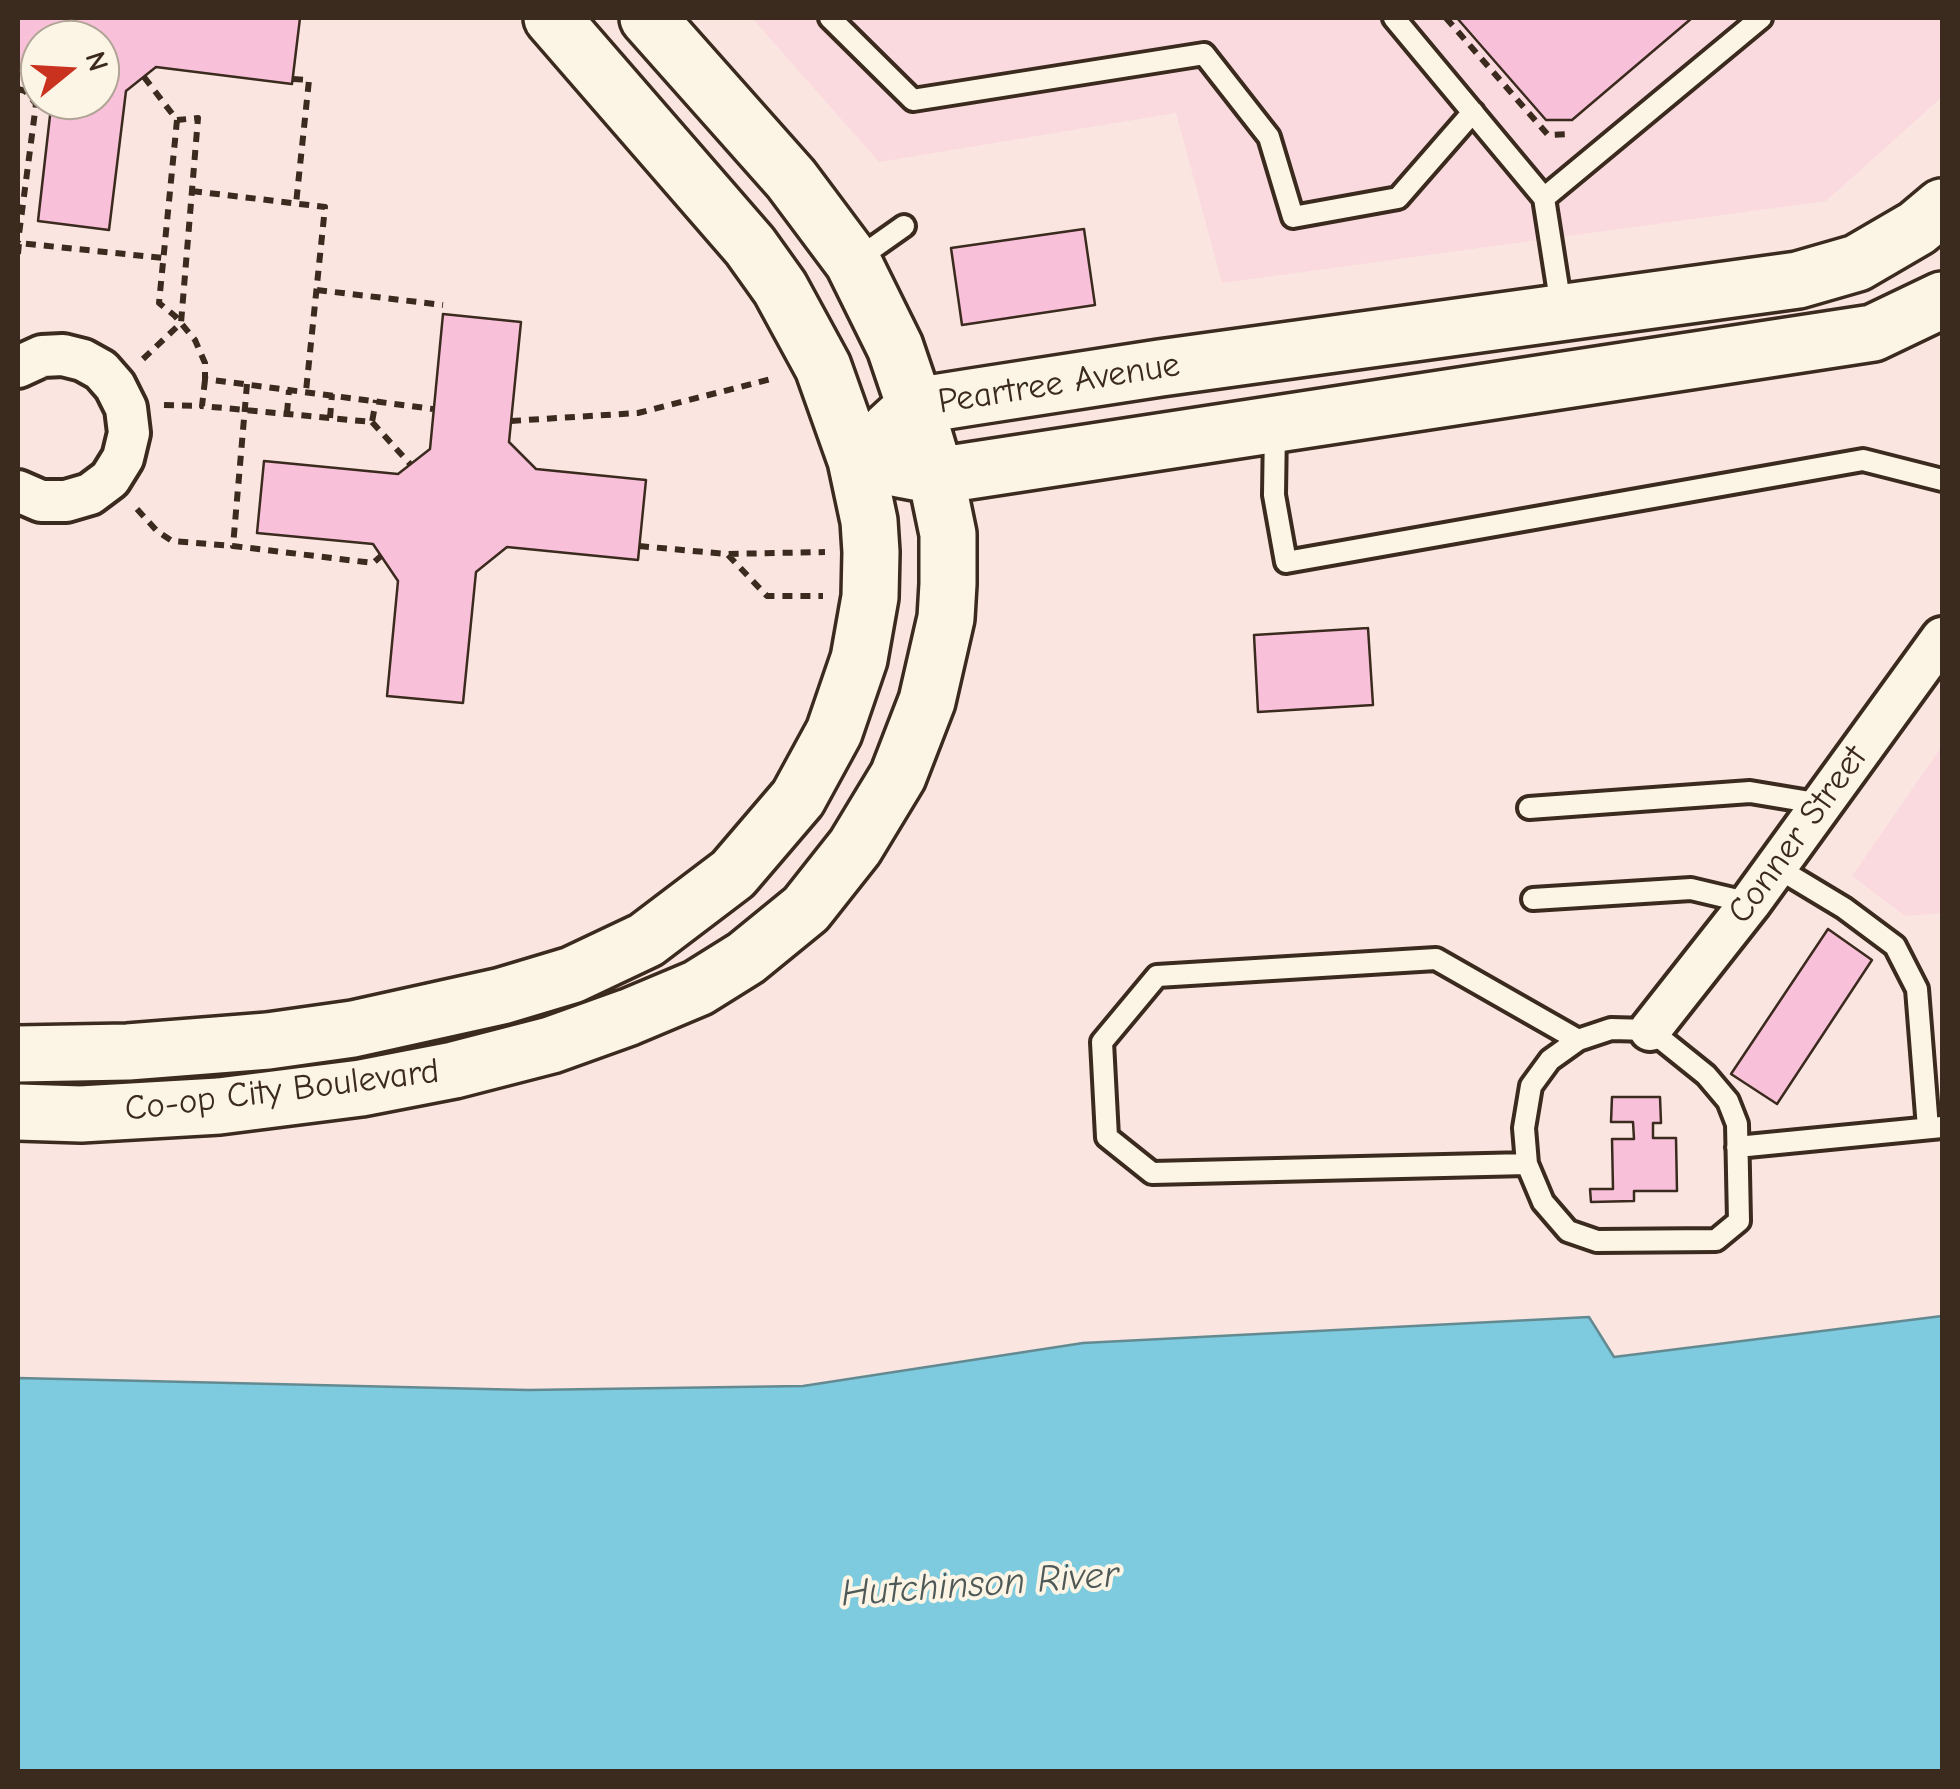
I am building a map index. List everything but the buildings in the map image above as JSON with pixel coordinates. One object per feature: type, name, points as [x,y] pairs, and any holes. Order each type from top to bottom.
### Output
[{"type":"main road","name":"Co-op City Boulevard","points":[[18,1054],[146,1051],[353,1029],[502,996],[572,975],[646,940],[733,874],[798,798],[834,732],[859,659],[870,597],[869,521],[856,460],[822,367],[780,288],[726,218],[552,18]]},
{"type":"main road","name":"Co-op City Boulevard","points":[[18,1112],[81,1114],[218,1106],[361,1088],[551,1045],[629,1018],[698,988],[746,958],[806,910],[855,848],[898,776],[927,701],[946,618],[948,534],[915,406],[895,348],[853,262],[791,179],[648,18]]},
{"type":"main road","name":"Peartree Avenue","points":[[856,460],[915,406],[1160,368],[1798,280],[1857,263],[1918,228],[1942,206]]},
{"type":"main road","name":"Peartree Avenue","points":[[856,460],[936,476],[1873,332],[1942,300]]},
{"type":"main road","points":[[1873,332],[1942,322]]},
{"type":"street","points":[[18,491],[41,501],[66,502],[90,494],[110,479],[124,458],[129,433],[126,408],[101,370],[83,360],[63,356],[42,356],[19,364]]},
{"type":"street","name":"Conner Street","points":[[1650,1030],[1750,904],[1942,638]]},
{"type":"lane","points":[[830,18],[912,100],[1204,54],[1269,137],[1293,217],[1398,198],[1474,112]]},
{"type":"lane","points":[[1394,18],[1544,198],[1562,315]]},
{"type":"lane","points":[[1544,198],[1761,18]]},
{"type":"lane","points":[[853,262],[904,226]]},
{"type":"lane","points":[[1275,425],[1274,495],[1286,562],[1862,460],[1942,480]]},
{"type":"lane","points":[[1528,808],[1750,792],[1822,804]]},
{"type":"lane","points":[[1737,1147],[1935,1128],[1917,989],[1895,946],[1844,908],[1776,867]]},
{"type":"lane","points":[[1533,899],[1691,889],[1750,904]]},
{"type":"lane","points":[[1527,1164],[1152,1173],[1107,1137],[1102,1042],[1157,976],[1436,959],[1578,1040]]},
{"type":"lane","points":[[1611,1029],[1650,1030],[1706,1075],[1728,1102],[1737,1124],[1739,1221],[1716,1240],[1597,1242],[1568,1232],[1543,1202],[1527,1164],[1524,1128],[1531,1086],[1550,1060],[1578,1040],[1611,1029]]},
{"type":"path","points":[[1446,18],[1548,135],[1581,134]]},
{"type":"path","points":[[144,77],[178,120],[158,303],[195,340],[204,363],[202,406],[372,422],[410,464]]},
{"type":"path","points":[[293,79],[308,80],[296,204]]},
{"type":"path","points":[[18,89],[26,91],[36,104],[18,254]]},
{"type":"path","points":[[115,386],[180,323],[198,118],[178,120]]},
{"type":"path","points":[[192,191],[325,207],[306,392]]},
{"type":"path","points":[[18,243],[163,258]]},
{"type":"path","points":[[316,290],[444,304]]},
{"type":"path","points":[[511,421],[638,413],[787,375]]},
{"type":"path","points":[[205,379],[434,409]]},
{"type":"path","points":[[232,546],[247,384]]},
{"type":"path","points":[[286,413],[289,390]]},
{"type":"path","points":[[330,418],[332,394]]},
{"type":"path","points":[[372,422],[376,400]]},
{"type":"path","points":[[110,479],[172,542],[373,562],[381,556]]},
{"type":"path","points":[[640,546],[727,554],[832,552]]},
{"type":"path","points":[[727,554],[767,596]]},
{"type":"shaded area","points":[[752,18],[1942,18],[1942,97],[1826,201],[1222,283],[1176,113],[879,162]]},
{"type":"shaded area","points":[[1942,746],[1942,913],[1905,916],[1852,876]]},
{"type":"water","name":"Hutchinson River","points":[[1942,1316],[1942,1771],[18,1771],[18,1378],[528,1390],[803,1386],[1083,1343],[1589,1317],[1614,1357]]}]
